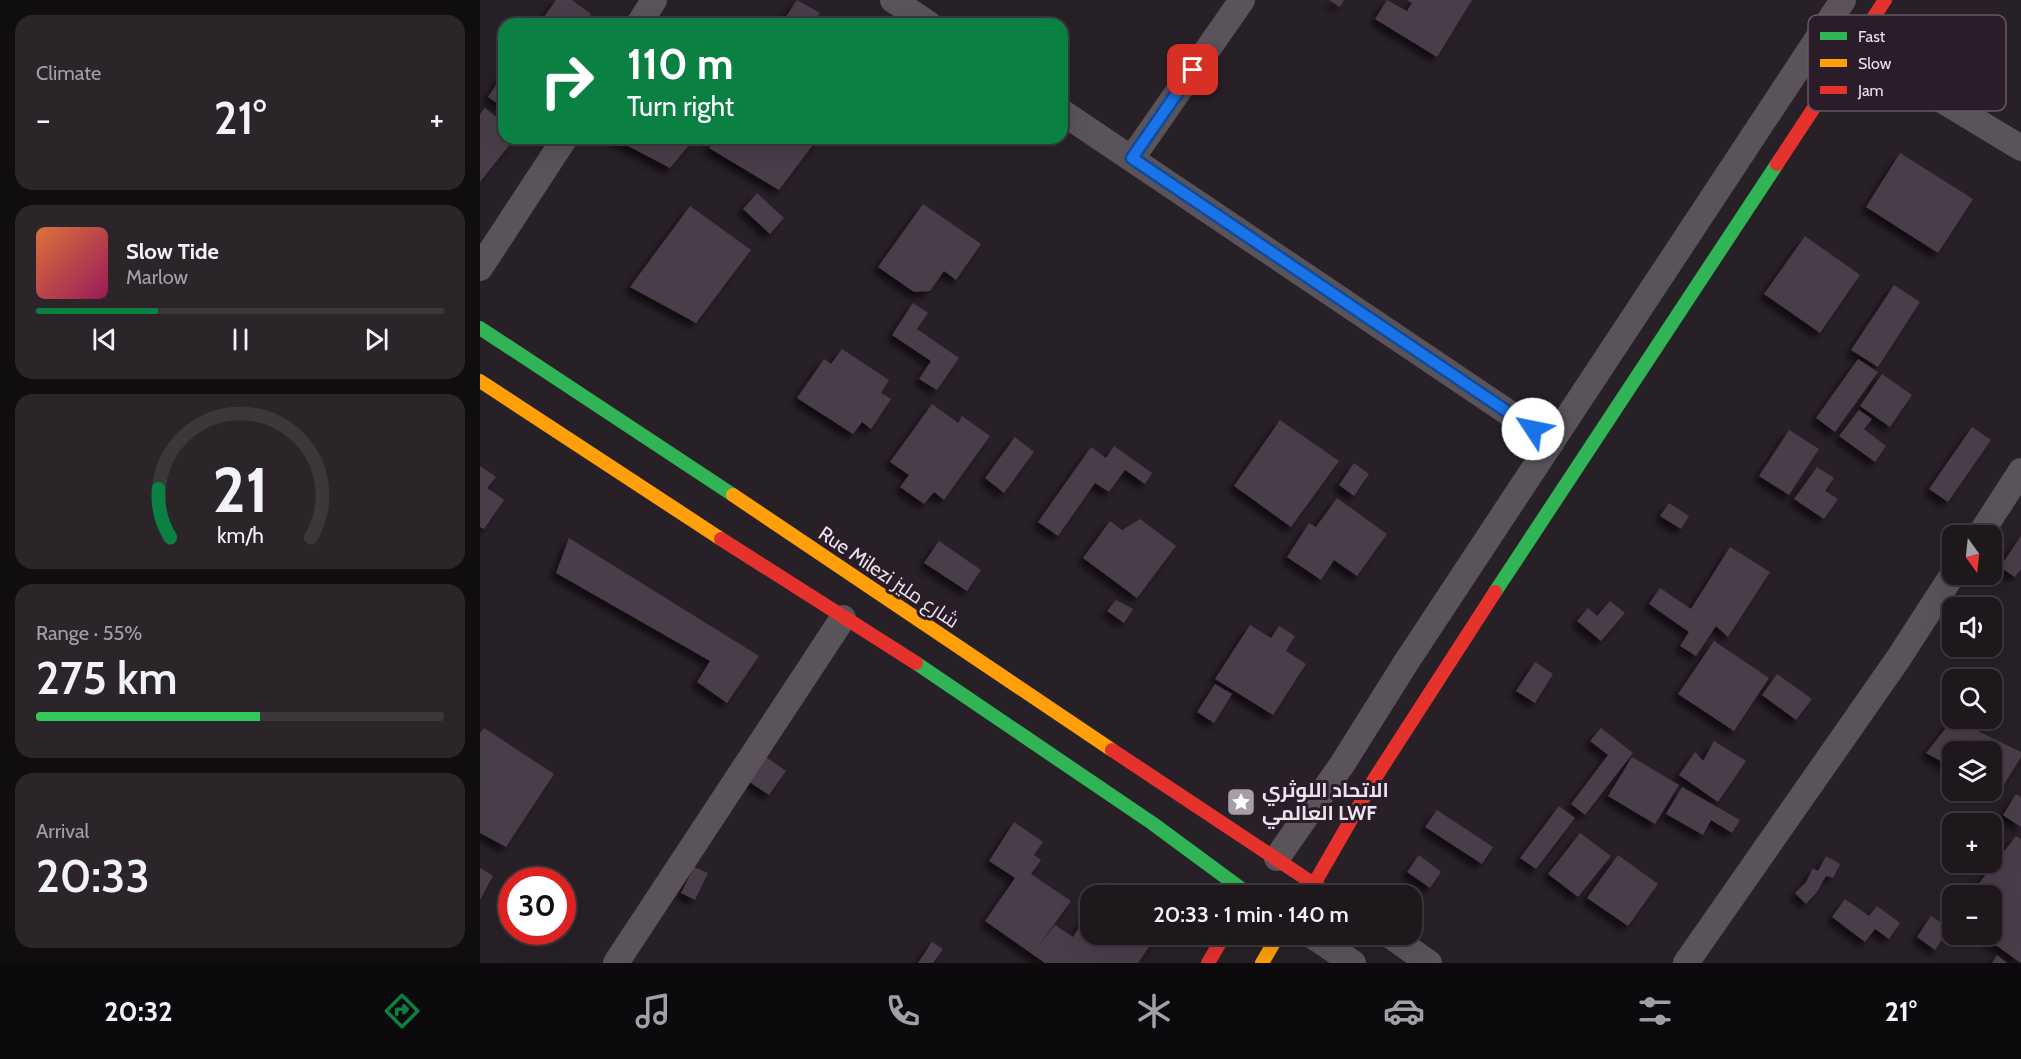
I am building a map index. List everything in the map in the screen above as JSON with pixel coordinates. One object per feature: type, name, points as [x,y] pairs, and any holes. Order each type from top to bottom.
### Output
[{"type":"street","points":[[643,18],[654,0]]},
{"type":"street","points":[[893,0],[920,18]]},
{"type":"street","points":[[1132,158],[1242,0]]},
{"type":"street","points":[[1833,15],[1843,0]]},
{"type":"street","points":[[1875,15],[1885,0]]},
{"type":"street","points":[[1273,863],[1343,763],[1407,660],[1808,53]]},
{"type":"street","points":[[1313,885],[1375,778],[1438,677],[1812,111]]},
{"type":"street","points":[[1960,111],[2021,148]]},
{"type":"street","points":[[1068,116],[1552,442]]},
{"type":"street","points":[[480,268],[561,144]]},
{"type":"street","name":"Rue Milezi شارع مليز","points":[[480,328],[626,422],[989,668],[1303,885]]},
{"type":"street","points":[[480,381],[843,618],[927,670],[1244,885]]},
{"type":"street","points":[[1986,525],[2021,471]]},
{"type":"street","points":[[1686,963],[1898,659],[1946,585]]},
{"type":"street","points":[[616,963],[843,618]]},
{"type":"street","points":[[1208,963],[1219,945]]},
{"type":"street","points":[[1262,963],[1273,945]]},
{"type":"street","points":[[1326,945],[1353,963]]},
{"type":"street","points":[[1404,945],[1429,963]]},
{"type":"building","points":[[556,0],[572,0],[591,14],[588,18],[543,18]]},
{"type":"building","points":[[797,0],[820,13],[817,18],[785,18]]},
{"type":"building","points":[[1329,0],[1344,0],[1340,7]]},
{"type":"building","points":[[1387,0],[1407,11],[1412,3],[1407,0],[1472,0],[1437,57],[1375,19]]},
{"type":"building","points":[[498,82],[498,104],[488,97]]},
{"type":"building","points":[[485,108],[498,118],[498,144],[510,144],[480,182],[480,114]]},
{"type":"building","points":[[624,144],[690,144],[670,168]]},
{"type":"building","points":[[712,144],[814,144],[779,190],[709,148]]},
{"type":"building","points":[[1900,153],[1973,199],[1938,253],[1866,207]]},
{"type":"building","points":[[757,193],[784,218],[770,234],[743,209]]},
{"type":"building","points":[[923,204],[981,244],[956,280],[944,271],[930,291],[914,292],[878,267]]},
{"type":"building","points":[[690,206],[751,250],[696,323],[630,287]]},
{"type":"building","points":[[1805,236],[1860,275],[1820,333],[1764,294]]},
{"type":"building","points":[[1894,285],[1920,302],[1878,367],[1851,350]]},
{"type":"building","points":[[913,303],[928,313],[917,329],[959,358],[937,390],[919,379],[931,361],[892,335]]},
{"type":"building","points":[[842,349],[889,380],[881,393],[891,399],[871,429],[862,422],[853,434],[797,398],[824,359],[831,364]]},
{"type":"building","points":[[1858,359],[1878,372],[1835,432],[1816,418]]},
{"type":"building","points":[[1882,374],[1912,395],[1890,427],[1860,406]]},
{"type":"building","points":[[932,404],[958,423],[962,416],[990,436],[944,500],[934,492],[924,504],[900,487],[909,475],[890,462]]},
{"type":"building","points":[[1859,410],[1872,419],[1864,429],[1886,446],[1875,462],[1839,436]]},
{"type":"building","points":[[1280,420],[1339,461],[1291,527],[1234,486]]},
{"type":"building","points":[[1972,427],[1991,440],[1948,502],[1929,489]]},
{"type":"building","points":[[1789,430],[1819,449],[1789,495],[1759,476]]},
{"type":"building","points":[[1015,437],[1034,452],[1004,493],[985,478]]},
{"type":"building","points":[[1114,446],[1152,473],[1145,484],[1125,470],[1109,492],[1095,483],[1058,536],[1038,522],[1091,447],[1106,458]]},
{"type":"building","points":[[1354,463],[1369,474],[1354,496],[1339,485]]},
{"type":"building","points":[[480,466],[496,477],[487,488],[504,500],[484,529],[480,527]]},
{"type":"building","points":[[1817,467],[1834,478],[1825,491],[1838,499],[1824,519],[1794,499]]},
{"type":"building","points":[[1337,498],[1387,534],[1357,576],[1334,560],[1321,580],[1287,557],[1309,523],[1316,527]]},
{"type":"building","points":[[1669,503],[1689,516],[1681,529],[1660,516]]},
{"type":"building","points":[[1140,519],[1176,546],[1137,598],[1083,558],[1110,521],[1122,530]]},
{"type":"building","points":[[2021,536],[2021,569],[2015,577],[2002,568],[2002,564]]},
{"type":"building","points":[[569,538],[759,656],[727,703],[697,682],[710,661],[556,573]]},
{"type":"building","points":[[939,541],[981,570],[967,591],[924,563]]},
{"type":"building","points":[[1730,547],[1770,572],[1728,637],[1716,626],[1696,656],[1680,646],[1689,632],[1649,604],[1660,588],[1691,609]]},
{"type":"building","points":[[1116,600],[1133,609],[1124,623],[1107,611]]},
{"type":"building","points":[[1610,601],[1625,613],[1601,641],[1577,621],[1588,608],[1597,616]]},
{"type":"building","points":[[1250,625],[1271,638],[1279,626],[1295,636],[1286,651],[1306,664],[1273,715],[1215,679]]},
{"type":"building","points":[[1714,641],[1769,678],[1734,731],[1678,694]]},
{"type":"building","points":[[1535,662],[1553,674],[1535,703],[1516,691]]},
{"type":"building","points":[[1777,674],[1812,699],[1796,720],[1762,695]]},
{"type":"building","points":[[1215,684],[1232,694],[1214,723],[1197,712]]},
{"type":"building","points":[[484,728],[554,774],[506,847],[480,833],[480,733]]},
{"type":"building","points":[[1601,728],[1633,753],[1585,815],[1571,804],[1608,755],[1590,741]]},
{"type":"building","points":[[1945,729],[1974,729],[1998,741],[1942,741],[1942,762],[1926,753]]},
{"type":"building","points":[[1714,741],[1746,761],[1718,802],[1679,775],[1695,752],[1703,761]]},
{"type":"building","points":[[2002,743],[2021,752],[2021,757],[2002,788]]},
{"type":"building","points":[[766,757],[786,771],[769,795],[748,781]]},
{"type":"building","points":[[1632,757],[1679,785],[1655,824],[1608,796]]},
{"type":"building","points":[[1682,787],[1740,820],[1732,833],[1711,820],[1703,835],[1666,814]]},
{"type":"building","points":[[2016,794],[2021,797],[2021,827],[2003,815]]},
{"type":"building","points":[[1559,806],[1575,818],[1536,869],[1520,858]]},
{"type":"building","points":[[1437,810],[1493,847],[1482,864],[1425,827]]},
{"type":"building","points":[[1014,822],[1043,842],[1034,855],[1041,860],[1031,874],[1071,901],[1039,945],[1055,925],[1073,937],[1080,926],[1080,945],[1150,945],[1138,963],[1045,963],[985,921],[1015,878],[989,861]]},
{"type":"building","points":[[1580,833],[1611,856],[1578,897],[1548,874]]},
{"type":"building","points":[[2016,836],[2021,839],[2021,963],[1996,945],[2002,945],[2002,885],[1978,885],[1987,873],[2002,873],[2002,854]]},
{"type":"building","points":[[1419,855],[1441,872],[1430,888],[1407,872]]},
{"type":"building","points":[[1618,855],[1658,884],[1628,926],[1587,898]]},
{"type":"building","points":[[1826,856],[1840,864],[1833,878],[1826,876],[1817,892],[1806,904],[1795,893],[1806,882],[1813,868],[1818,871]]},
{"type":"building","points":[[694,867],[708,873],[695,900],[681,893]]},
{"type":"building","points":[[480,868],[493,876],[480,900]]},
{"type":"building","points":[[1845,899],[1869,916],[1877,906],[1900,923],[1889,939],[1875,929],[1865,942],[1832,917]]},
{"type":"building","points":[[1931,916],[1942,923],[1942,940],[1935,950],[1917,937]]},
{"type":"building","points":[[932,942],[943,949],[933,963],[918,963]]},
{"type":"building","points":[[1997,955],[2007,963],[1992,963]]},
{"type":"traffic: fast","points":[[1495,592],[1777,164]]},
{"type":"traffic: fast","points":[[480,328],[733,495]]},
{"type":"traffic: fast","points":[[916,663],[1152,823],[1236,885]]},
{"type":"traffic: slow","points":[[480,381],[721,539]]},
{"type":"traffic: slow","points":[[733,495],[1112,750]]},
{"type":"traffic: slow","points":[[1262,963],[1273,945]]},
{"type":"traffic: jam","points":[[1875,15],[1885,0]]},
{"type":"traffic: jam","points":[[1777,164],[1812,111]]},
{"type":"traffic: jam","points":[[721,539],[916,663]]},
{"type":"traffic: jam","points":[[1315,885],[1375,778],[1495,592]]},
{"type":"traffic: jam","points":[[1112,750],[1313,885]]},
{"type":"traffic: jam","points":[[1208,963],[1219,945]]},
{"type":"place","name":"الاتحاد اللوثري العالمي LWF","points":[[1241,802]]},
{"type":"route","points":[[1193,70],[1132,158],[1533,429]]}]
